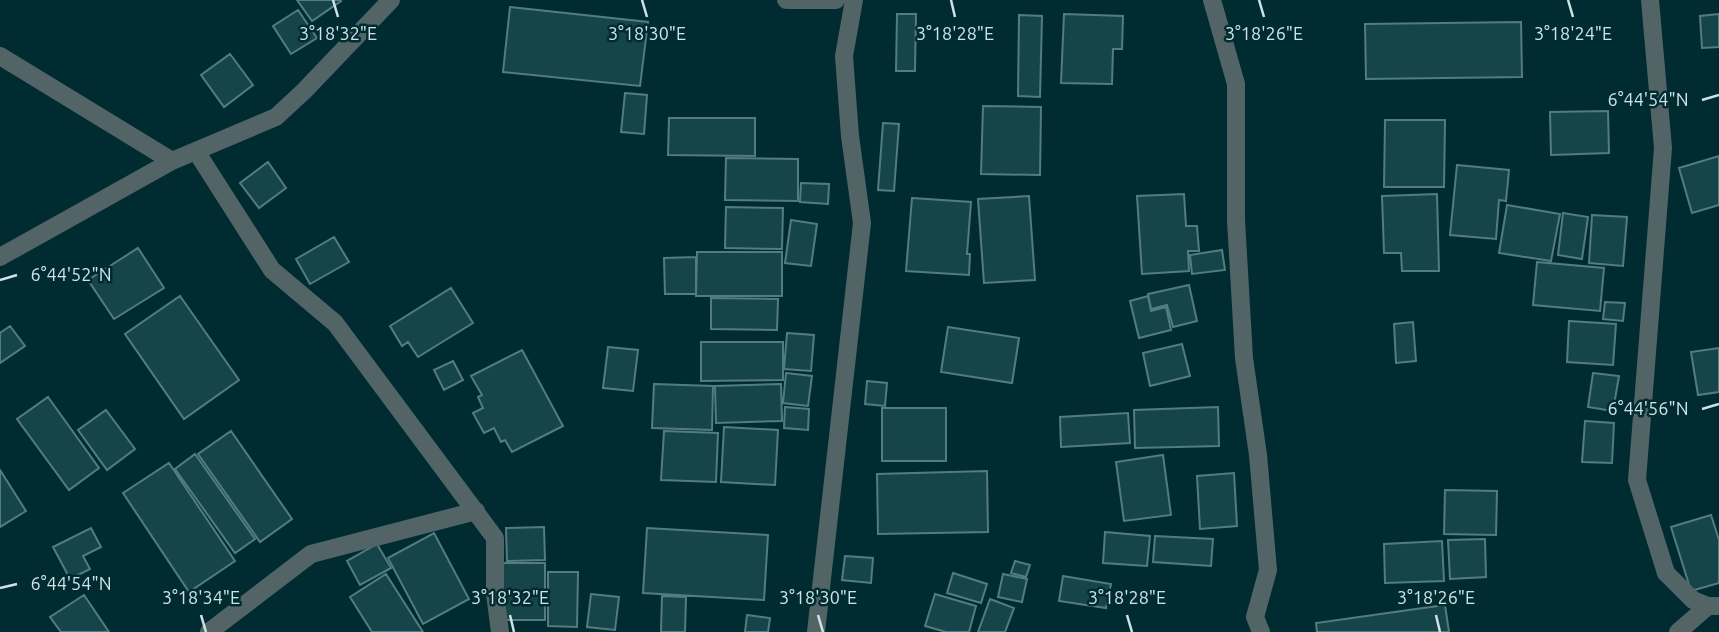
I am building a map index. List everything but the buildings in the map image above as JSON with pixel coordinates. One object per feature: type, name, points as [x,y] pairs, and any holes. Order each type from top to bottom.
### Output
[{"type":"street","points":[[0,257],[172,161],[276,117],[391,0]]},
{"type":"street","points":[[786,0],[836,0]]},
{"type":"street","points":[[816,632],[862,223],[850,135],[844,56],[855,0]]},
{"type":"street","points":[[1212,0],[1236,84],[1236,220],[1244,358],[1258,455],[1268,570],[1255,617],[1261,632]]},
{"type":"street","points":[[1650,0],[1663,148],[1636,480],[1666,573],[1693,600],[1714,606]]},
{"type":"street","points":[[0,56],[172,161]]},
{"type":"street","points":[[196,151],[272,270],[335,323],[495,538],[495,594],[500,632]]},
{"type":"street","points":[[209,632],[311,554],[386,532],[476,511]]},
{"type":"street","points":[[1678,632],[1714,606]]}]
